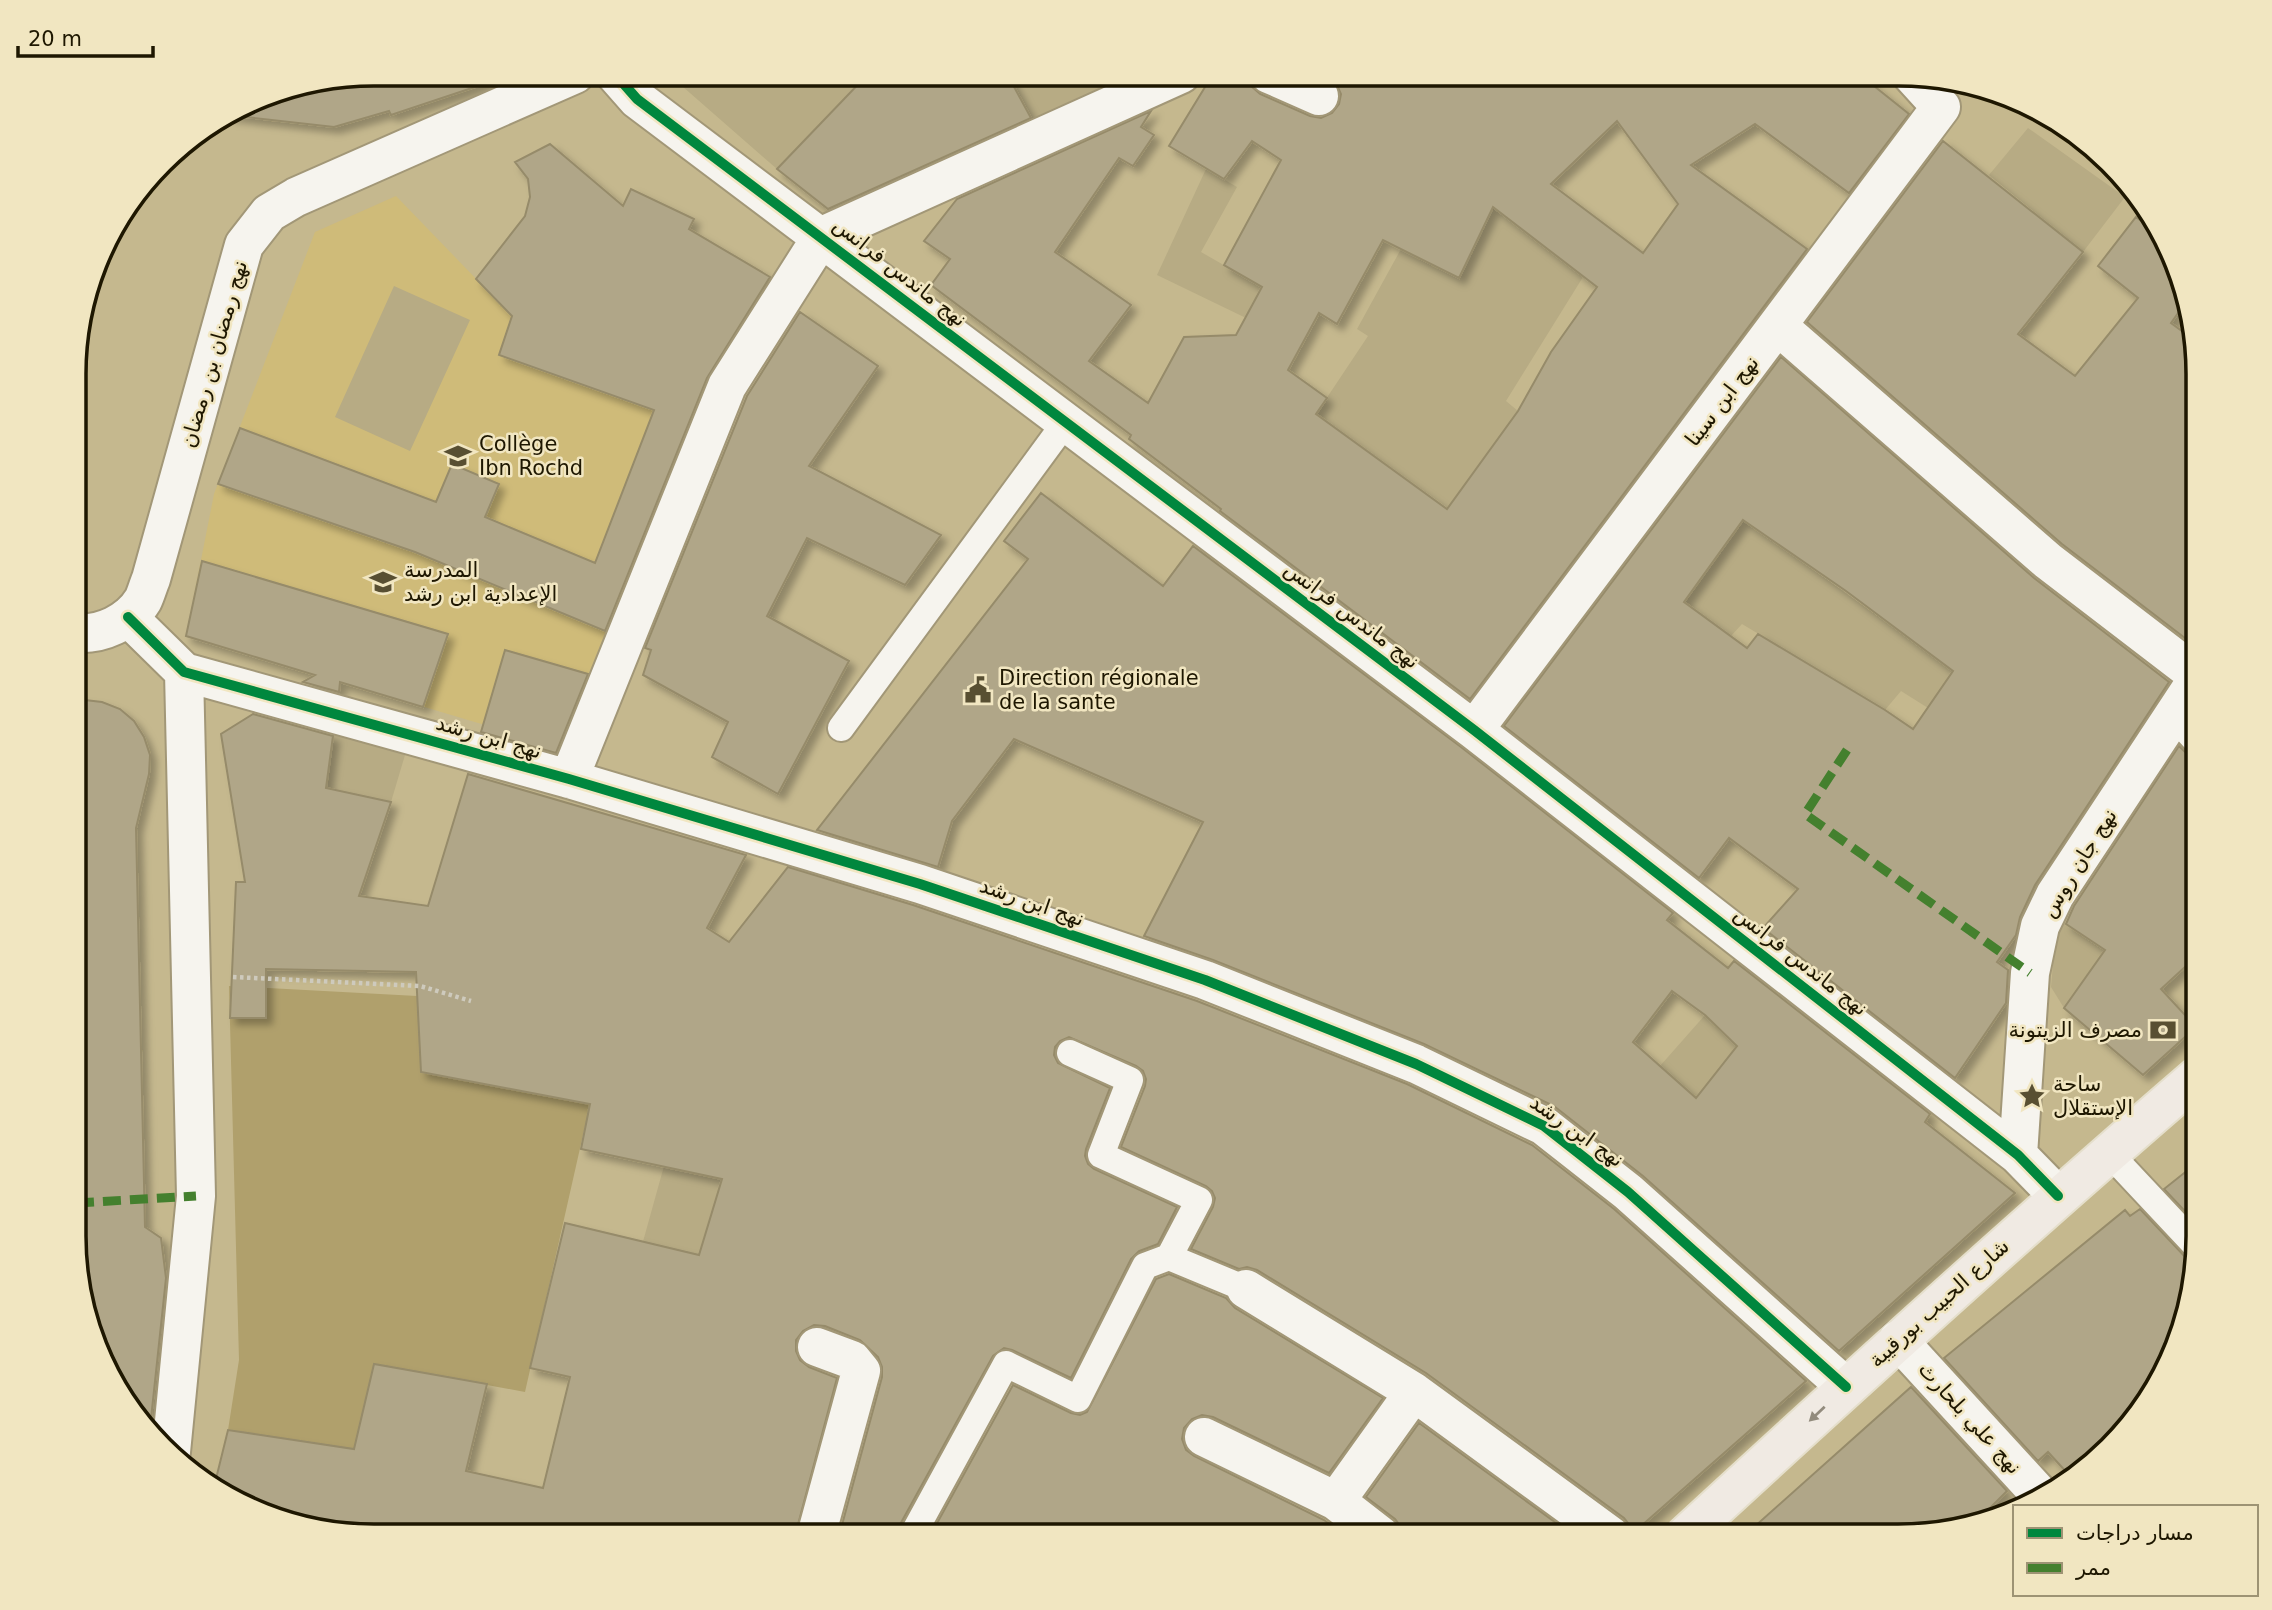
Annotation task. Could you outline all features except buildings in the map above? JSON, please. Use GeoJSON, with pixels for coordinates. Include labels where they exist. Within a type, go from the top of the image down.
{"type":"FeatureCollection","features":[{"type":"Feature","properties":{"kind":"main road","name":"شارع الحبيب بورقيبة"},"geometry":{"type":"LineString","coordinates":[[1698,1524],[2058,1196],[2186,1086]]}},
{"type":"Feature","properties":{"kind":"street","name":"نهج رمضان بن رمضان"},"geometry":{"type":"LineString","coordinates":[[128,617],[143,600],[151,579],[244,245],[269,213],[296,197],[548,86]]}},
{"type":"Feature","properties":{"kind":"street","name":"نهج ماندس فرانس"},"geometry":{"type":"LineString","coordinates":[[626,86],[637,99],[1474,730],[2018,1154],[2058,1196]]}},
{"type":"Feature","properties":{"kind":"street"},"geometry":{"type":"LineString","coordinates":[[569,779],[727,386],[822,236],[1154,86]]}},
{"type":"Feature","properties":{"kind":"street"},"geometry":{"type":"LineString","coordinates":[[1296,86],[1319,96]]}},
{"type":"Feature","properties":{"kind":"street","name":"نهج ابن سينا"},"geometry":{"type":"LineString","coordinates":[[1474,730],[1941,107],[1922,87]]}},
{"type":"Feature","properties":{"kind":"street"},"geometry":{"type":"LineString","coordinates":[[1778,326],[2048,561],[2186,668]]}},
{"type":"Feature","properties":{"kind":"street"},"geometry":{"type":"LineString","coordinates":[[86,634],[109,629],[128,617]]}},
{"type":"Feature","properties":{"kind":"street","name":"نهج ابن رشد"},"geometry":{"type":"LineString","coordinates":[[128,617],[184,672],[569,779],[920,884],[1205,980],[1416,1064],[1544,1126],[1628,1192],[1846,1387]]}},
{"type":"Feature","properties":{"kind":"street"},"geometry":{"type":"LineString","coordinates":[[172,1442],[196,1196],[184,672]]}},
{"type":"Feature","properties":{"kind":"street","name":"نهج جان روس"},"geometry":{"type":"LineString","coordinates":[[2018,1154],[2030,974],[2040,926],[2055,895],[2185,729]]}},
{"type":"Feature","properties":{"kind":"street"},"geometry":{"type":"LineString","coordinates":[[1245,1289],[1414,1392],[1595,1524]]}},
{"type":"Feature","properties":{"kind":"street","name":"نهج علي بلحارث"},"geometry":{"type":"LineString","coordinates":[[1898,1340],[2035,1490]]}},
{"type":"Feature","properties":{"kind":"street"},"geometry":{"type":"LineString","coordinates":[[817,1348],[852,1360],[861,1371],[819,1524]]}},
{"type":"Feature","properties":{"kind":"street"},"geometry":{"type":"LineString","coordinates":[[1336,1502],[1414,1392]]}},
{"type":"Feature","properties":{"kind":"street"},"geometry":{"type":"LineString","coordinates":[[1204,1437],[1336,1502],[1365,1524]]}},
{"type":"Feature","properties":{"kind":"lane"},"geometry":{"type":"LineString","coordinates":[[841,728],[1065,423]]}},
{"type":"Feature","properties":{"kind":"lane"},"geometry":{"type":"LineString","coordinates":[[919,1524],[1006,1364],[1078,1399],[1145,1266],[1169,1257],[1199,1200],[1101,1155],[1130,1080],[1070,1052]]}},
{"type":"Feature","properties":{"kind":"lane"},"geometry":{"type":"LineString","coordinates":[[2109,1153],[2186,1235]]}},
{"type":"Feature","properties":{"kind":"lane"},"geometry":{"type":"LineString","coordinates":[[1169,1257],[1245,1289]]}},
{"type":"Feature","properties":{"kind":"path"},"geometry":{"type":"LineString","coordinates":[[191,975],[420,986],[471,1001]]}},
{"type":"Feature","properties":{"kind":"shaded area"},"geometry":{"type":"Polygon","coordinates":[[[682,86],[857,86],[777,169],[682,86]]]}},
{"type":"Feature","properties":{"kind":"shaded area"},"geometry":{"type":"Polygon","coordinates":[[[1013,86],[1123,86],[1036,128],[1013,86]]]}},
{"type":"Feature","properties":{"kind":"shaded area"},"geometry":{"type":"Polygon","coordinates":[[[2028,128],[2125,197],[2083,252],[1989,175],[2028,128]]]}},
{"type":"Feature","properties":{"kind":"shaded area"},"geometry":{"type":"Polygon","coordinates":[[[1206,169],[1237,187],[1201,252],[1262,287],[1246,318],[1157,275],[1206,169]]]}},
{"type":"Feature","properties":{"kind":"shaded area","name":"Collège Ibn Rochd"},"geometry":{"type":"Polygon","coordinates":[[[396,196],[512,316],[714,386],[569,750],[186,636],[214,494],[315,232],[396,196]]]}},
{"type":"Feature","properties":{"kind":"shaded area"},"geometry":{"type":"Polygon","coordinates":[[[1494,205],[1583,277],[1506,401],[1518,411],[1452,511],[1316,414],[1368,336],[1357,329],[1401,249],[1459,277],[1494,205]]]}},
{"type":"Feature","properties":{"kind":"shaded area"},"geometry":{"type":"Polygon","coordinates":[[[394,286],[470,320],[410,451],[335,417],[394,286]]]}},
{"type":"Feature","properties":{"kind":"shaded area"},"geometry":{"type":"Polygon","coordinates":[[[1744,520],[1911,640],[1974,670],[1928,708],[1901,691],[1885,710],[1742,624],[1731,636],[1684,602],[1744,520]]]}},
{"type":"Feature","properties":{"kind":"shaded area"},"geometry":{"type":"Polygon","coordinates":[[[334,731],[405,755],[391,802],[326,788],[334,731]]]}},
{"type":"Feature","properties":{"kind":"shaded area"},"geometry":{"type":"Polygon","coordinates":[[[2057,918],[2105,951],[2064,1008],[2051,987],[2057,918]]]}},
{"type":"Feature","properties":{"kind":"shaded area"},"geometry":{"type":"Polygon","coordinates":[[[229,986],[417,996],[421,1072],[590,1104],[525,1392],[374,1364],[354,1449],[228,1430],[239,1360],[229,986]]]}},
{"type":"Feature","properties":{"kind":"shaded area"},"geometry":{"type":"Polygon","coordinates":[[[1705,1015],[1856,1160],[1706,1086],[1696,1098],[1660,1066],[1705,1015]]]}},
{"type":"Feature","properties":{"kind":"shaded area"},"geometry":{"type":"Polygon","coordinates":[[[735,1138],[703,1240],[778,1263],[639,1256],[664,1166],[735,1138]]]}},
{"type":"Feature","properties":{"kind":"marked path"},"geometry":{"type":"LineString","coordinates":[[1847,750],[1805,814],[2030,973]]}},
{"type":"Feature","properties":{"kind":"marked path"},"geometry":{"type":"LineString","coordinates":[[86,1202],[196,1196]]}},
{"type":"Feature","properties":{"kind":"cycle path"},"geometry":{"type":"LineString","coordinates":[[626,86],[637,99],[1474,730],[2018,1155],[2058,1196]]}},
{"type":"Feature","properties":{"kind":"cycle path"},"geometry":{"type":"LineString","coordinates":[[128,617],[184,672],[569,779],[920,884],[1205,980],[1416,1064],[1544,1126],[1628,1192],[1846,1387]]}},
{"type":"Feature","properties":{"kind":"place","name":"Collège Ibn Rochd"},"geometry":{"type":"Point","coordinates":[458,456]}},
{"type":"Feature","properties":{"kind":"place","name":"المدرسة الإعدادية ابن رشد"},"geometry":{"type":"Point","coordinates":[383,582]}},
{"type":"Feature","properties":{"kind":"place","name":"Direction régionale de la sante"},"geometry":{"type":"Point","coordinates":[978,690]}},
{"type":"Feature","properties":{"kind":"place","name":"مصرف الزيتونة"},"geometry":{"type":"Point","coordinates":[2163,1030]}},
{"type":"Feature","properties":{"kind":"place","name":"ساحة الإستقلال"},"geometry":{"type":"Point","coordinates":[2032,1096]}}]}
